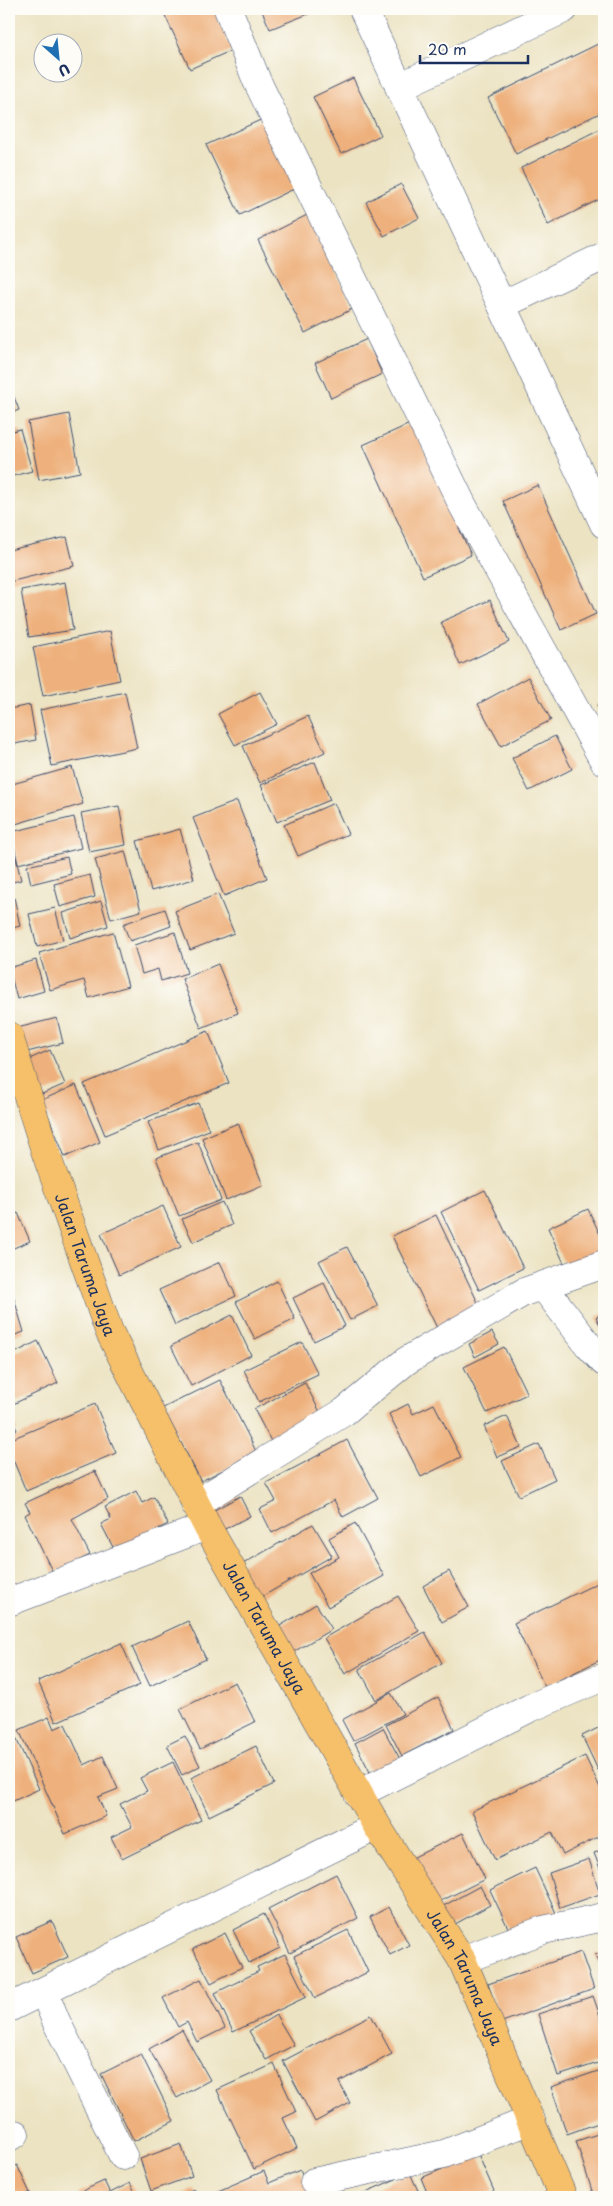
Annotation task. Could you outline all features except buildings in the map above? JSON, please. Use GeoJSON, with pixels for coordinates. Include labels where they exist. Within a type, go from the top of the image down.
{"type":"FeatureCollection","features":[{"type":"Feature","properties":{"kind":"main road","name":"Jalan Taruma Jaya"},"geometry":{"type":"LineString","coordinates":[[9,1036],[46,1154],[109,1331],[201,1515],[358,1794],[462,1960],[563,2197]]}},
{"type":"Feature","properties":{"kind":"street"},"geometry":{"type":"LineString","coordinates":[[228,9],[262,90],[462,504],[604,761]]}},
{"type":"Feature","properties":{"kind":"street"},"geometry":{"type":"LineString","coordinates":[[363,9],[604,524]]}},
{"type":"Feature","properties":{"kind":"street"},"geometry":{"type":"LineString","coordinates":[[399,87],[564,9]]}},
{"type":"Feature","properties":{"kind":"street"},"geometry":{"type":"LineString","coordinates":[[502,305],[604,256]]}},
{"type":"Feature","properties":{"kind":"street"},"geometry":{"type":"LineString","coordinates":[[9,1602],[201,1515],[344,1412],[406,1361],[524,1292],[604,1264]]}},
{"type":"Feature","properties":{"kind":"street"},"geometry":{"type":"LineString","coordinates":[[543,1286],[589,1346],[604,1362]]}},
{"type":"Feature","properties":{"kind":"street"},"geometry":{"type":"LineString","coordinates":[[358,1794],[530,1708],[598,1679]]}},
{"type":"Feature","properties":{"kind":"street"},"geometry":{"type":"LineString","coordinates":[[11,2000],[44,1991],[377,1826]]}},
{"type":"Feature","properties":{"kind":"street"},"geometry":{"type":"LineString","coordinates":[[462,1960],[543,1930],[604,1916]]}},
{"type":"Feature","properties":{"kind":"street"},"geometry":{"type":"LineString","coordinates":[[44,1991],[56,2021],[124,2156]]}},
{"type":"Feature","properties":{"kind":"street"},"geometry":{"type":"LineString","coordinates":[[314,2182],[444,2154],[531,2120]]}}]}
